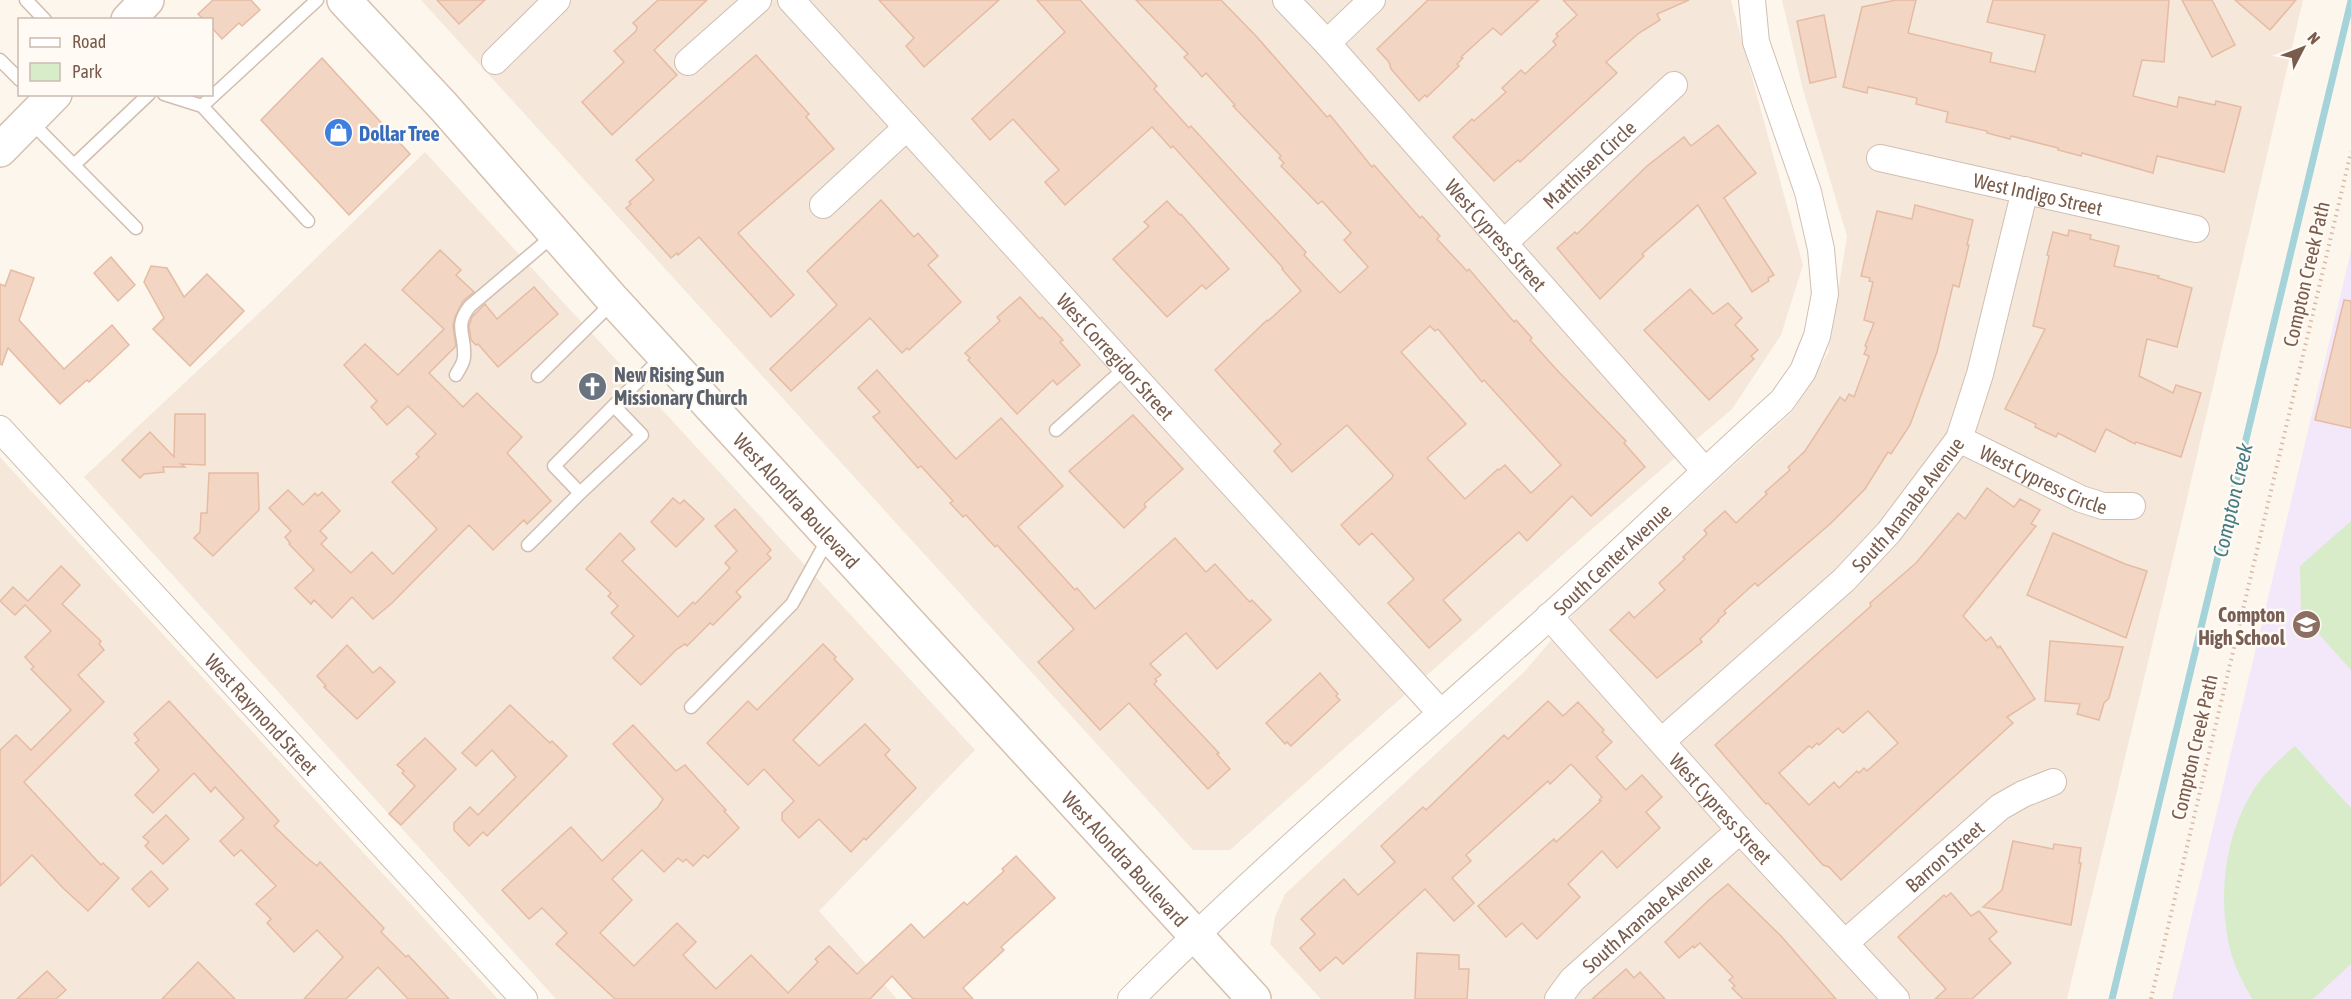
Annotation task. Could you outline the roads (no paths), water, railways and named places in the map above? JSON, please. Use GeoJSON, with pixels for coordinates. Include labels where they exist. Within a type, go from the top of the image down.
{"type":"FeatureCollection","features":[{"type":"Feature","properties":{"kind":"main road"},"geometry":{"type":"LineString","coordinates":[[130,18],[147,0]]}},
{"type":"Feature","properties":{"kind":"main road","name":"West Alondra Boulevard"},"geometry":{"type":"LineString","coordinates":[[344,0],[444,107],[614,301],[1254,999]]}},
{"type":"Feature","properties":{"kind":"main road"},"geometry":{"type":"LineString","coordinates":[[0,150],[41,103]]}},
{"type":"Feature","properties":{"kind":"street"},"geometry":{"type":"LineString","coordinates":[[495,62],[557,0]]}},
{"type":"Feature","properties":{"kind":"street"},"geometry":{"type":"LineString","coordinates":[[688,62],[758,0]]}},
{"type":"Feature","properties":{"kind":"street","name":"West Corregidor Street"},"geometry":{"type":"LineString","coordinates":[[790,0],[1440,712]]}},
{"type":"Feature","properties":{"kind":"street","name":"West Cypress Street"},"geometry":{"type":"LineString","coordinates":[[1286,0],[1327,42],[1705,471]]}},
{"type":"Feature","properties":{"kind":"street"},"geometry":{"type":"LineString","coordinates":[[1327,42],[1372,0]]}},
{"type":"Feature","properties":{"kind":"street","name":"South Center Avenue"},"geometry":{"type":"LineString","coordinates":[[1131,999],[1195,935],[1549,616],[1782,401],[1803,371],[1817,336],[1825,294],[1821,249],[1808,192],[1756,42],[1752,0]]}},
{"type":"Feature","properties":{"kind":"street","name":"Matthisen Circle"},"geometry":{"type":"LineString","coordinates":[[1504,243],[1674,85]]}},
{"type":"Feature","properties":{"kind":"street"},"geometry":{"type":"LineString","coordinates":[[823,205],[907,128]]}},
{"type":"Feature","properties":{"kind":"street","name":"West Indigo Street"},"geometry":{"type":"LineString","coordinates":[[1880,158],[2196,229]]}},
{"type":"Feature","properties":{"kind":"street","name":"South Aranabe Avenue"},"geometry":{"type":"LineString","coordinates":[[1662,741],[1845,580],[1889,532],[1959,439],[1980,374],[2025,190]]}},
{"type":"Feature","properties":{"kind":"street","name":"West Raymond Street"},"geometry":{"type":"LineString","coordinates":[[0,429],[524,999]]}},
{"type":"Feature","properties":{"kind":"street","name":"West Cypress Circle"},"geometry":{"type":"LineString","coordinates":[[1959,439],[2081,500],[2103,506],[2132,506]]}},
{"type":"Feature","properties":{"kind":"street","name":"West Cypress Street"},"geometry":{"type":"LineString","coordinates":[[1549,616],[1740,830],[1896,999]]}},
{"type":"Feature","properties":{"kind":"street","name":"Barron Street"},"geometry":{"type":"LineString","coordinates":[[1845,943],[2000,807],[2023,794],[2053,782]]}},
{"type":"Feature","properties":{"kind":"street","name":"South Aranabe Avenue"},"geometry":{"type":"LineString","coordinates":[[1558,999],[1572,980],[1740,830]]}},
{"type":"Feature","properties":{"kind":"lane"},"geometry":{"type":"LineString","coordinates":[[26,0],[43,18]]}},
{"type":"Feature","properties":{"kind":"lane"},"geometry":{"type":"LineString","coordinates":[[213,96],[317,0]]}},
{"type":"Feature","properties":{"kind":"lane"},"geometry":{"type":"LineString","coordinates":[[0,60],[18,78]]}},
{"type":"Feature","properties":{"kind":"lane"},"geometry":{"type":"LineString","coordinates":[[74,165],[147,96]]}},
{"type":"Feature","properties":{"kind":"lane"},"geometry":{"type":"LineString","coordinates":[[170,96],[202,106],[309,221]]}},
{"type":"Feature","properties":{"kind":"lane"},"geometry":{"type":"LineString","coordinates":[[202,106],[213,96]]}},
{"type":"Feature","properties":{"kind":"lane"},"geometry":{"type":"LineString","coordinates":[[41,103],[74,165],[136,228]]}},
{"type":"Feature","properties":{"kind":"lane"},"geometry":{"type":"LineString","coordinates":[[456,375],[464,359],[460,328],[462,316],[470,306],[555,234]]}},
{"type":"Feature","properties":{"kind":"lane"},"geometry":{"type":"LineString","coordinates":[[538,376],[614,301]]}},
{"type":"Feature","properties":{"kind":"lane"},"geometry":{"type":"LineString","coordinates":[[580,493],[554,466],[665,355]]}},
{"type":"Feature","properties":{"kind":"lane"},"geometry":{"type":"LineString","coordinates":[[1056,430],[1126,367]]}},
{"type":"Feature","properties":{"kind":"lane"},"geometry":{"type":"LineString","coordinates":[[528,545],[642,435],[614,406]]}},
{"type":"Feature","properties":{"kind":"lane"},"geometry":{"type":"LineString","coordinates":[[691,707],[792,604],[830,535]]}},
{"type":"Feature","properties":{"kind":"waterway","name":"Compton Creek"},"geometry":{"type":"LineString","coordinates":[[2112,999],[2351,1]]}},
{"type":"Feature","properties":{"kind":"place","name":"Dollar Tree"},"geometry":{"type":"Point","coordinates":[338,133]}},
{"type":"Feature","properties":{"kind":"place","name":"New Rising Sun Missionary Church"},"geometry":{"type":"Point","coordinates":[593,386]}},
{"type":"Feature","properties":{"kind":"place","name":"Compton High School"},"geometry":{"type":"Point","coordinates":[2306,625]}}]}
